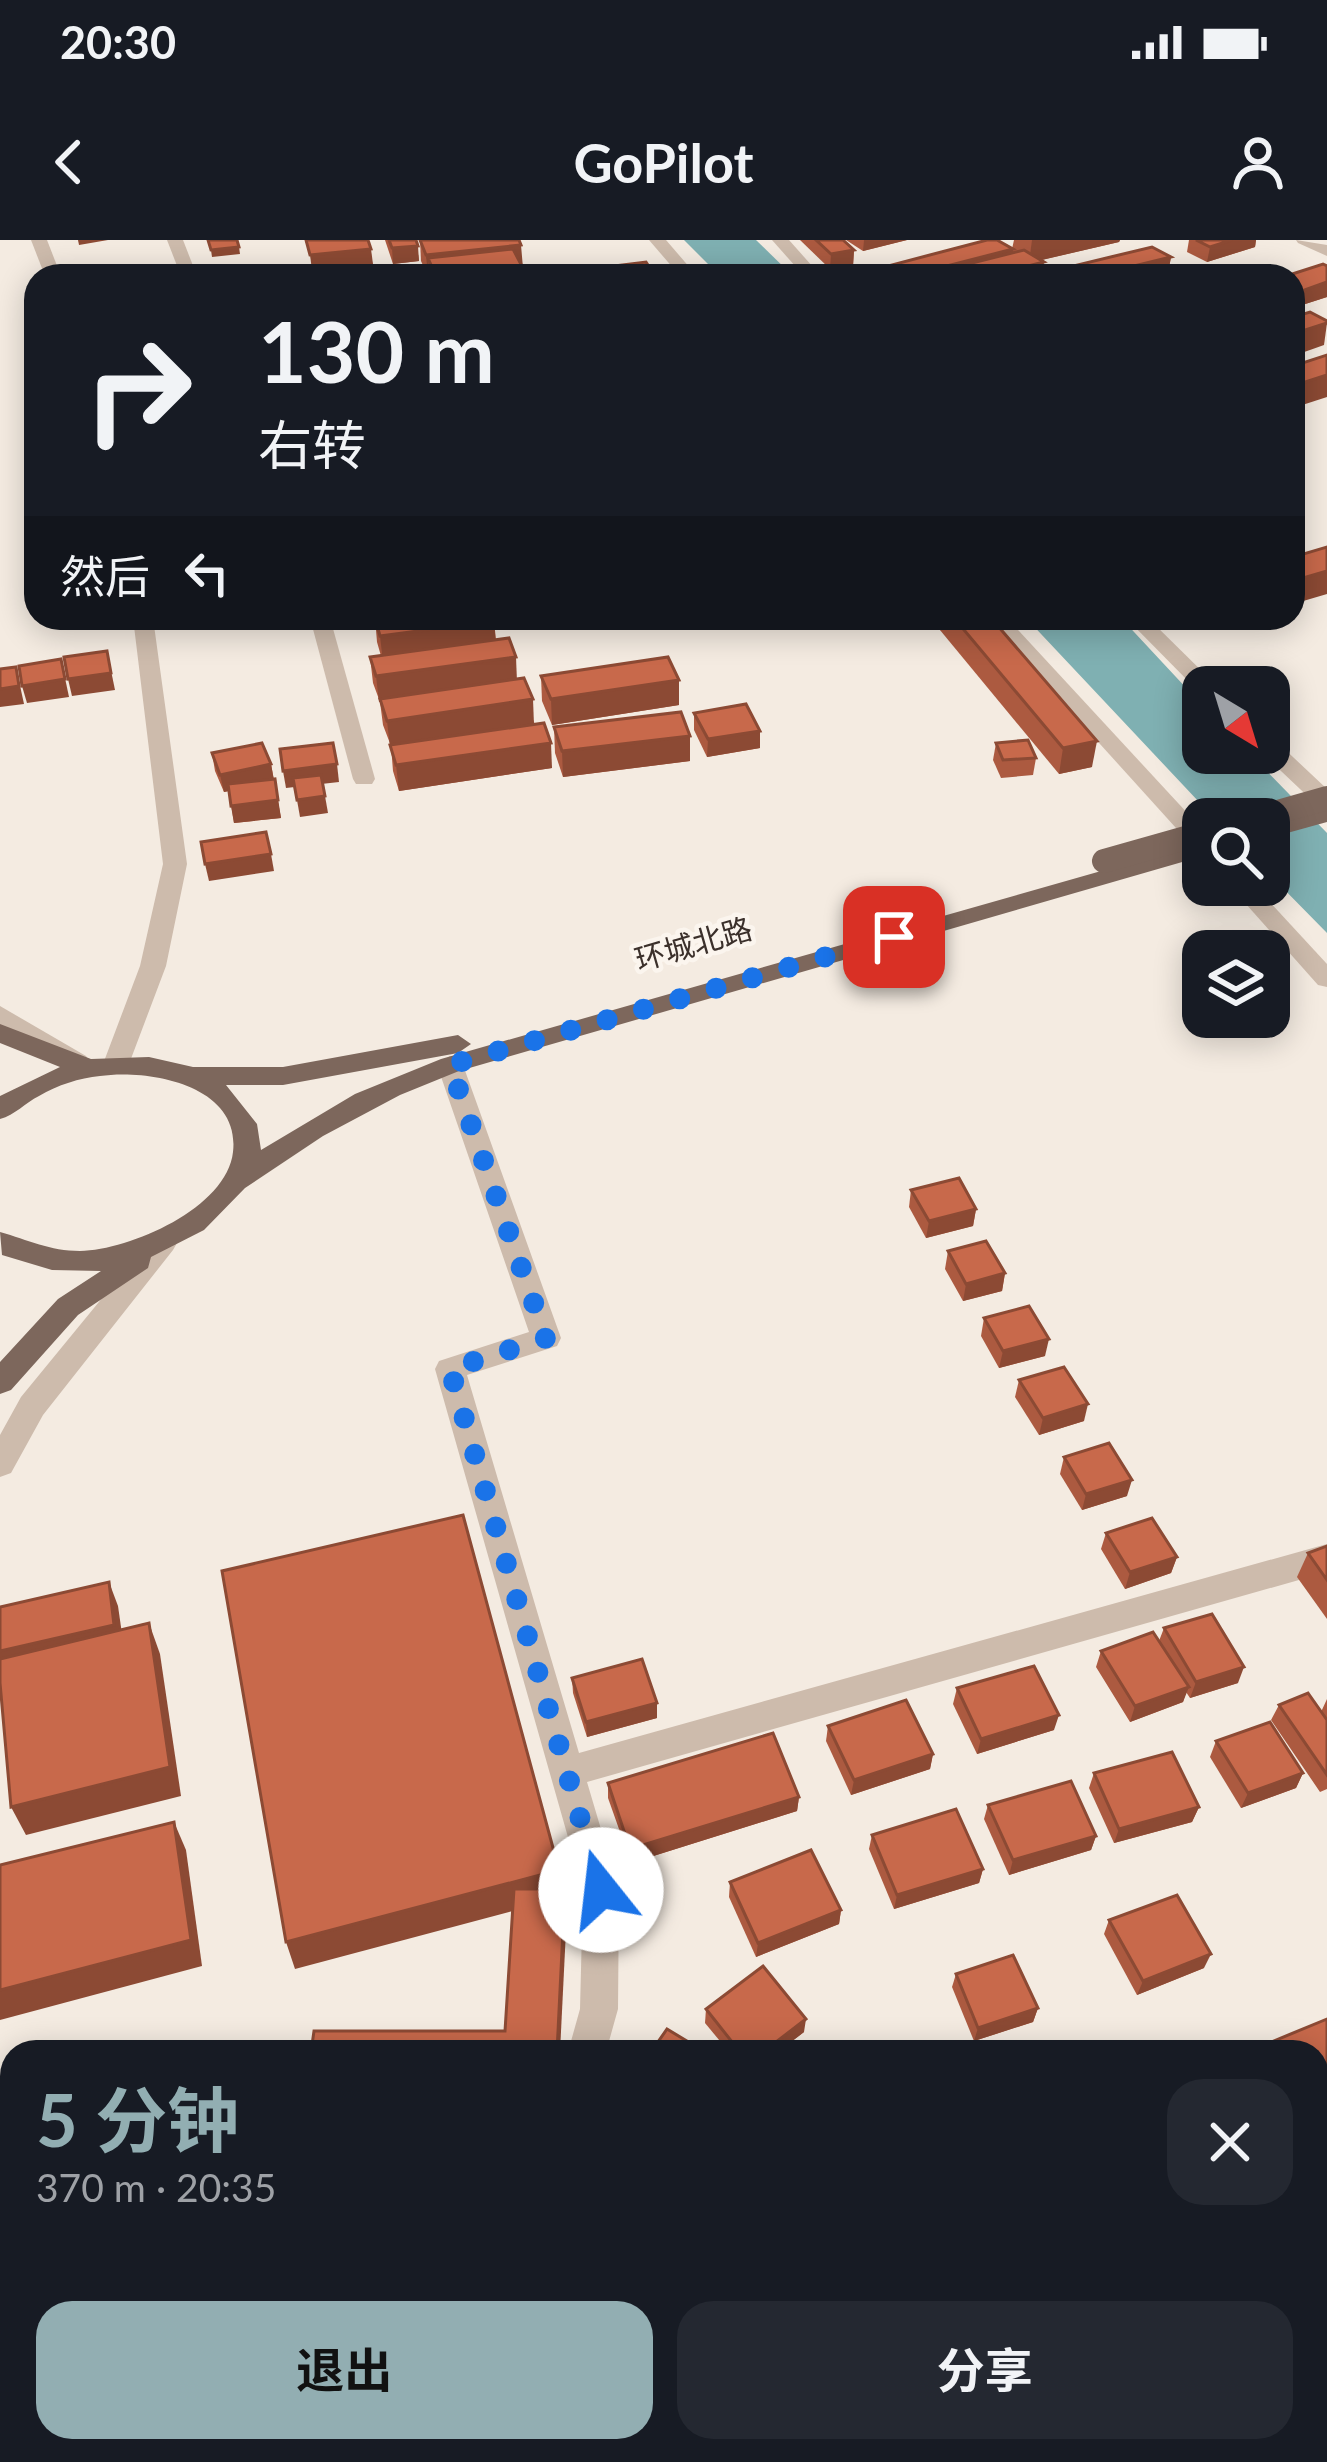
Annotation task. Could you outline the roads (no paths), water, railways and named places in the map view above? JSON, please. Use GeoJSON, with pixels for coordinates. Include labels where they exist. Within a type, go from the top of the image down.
{"type":"FeatureCollection","features":[{"type":"Feature","properties":{"kind":"main road"},"geometry":{"type":"LineString","coordinates":[[1290,810],[1327,800]]}},
{"type":"Feature","properties":{"kind":"main road"},"geometry":{"type":"LineString","coordinates":[[1290,825],[1327,814]]}},
{"type":"Feature","properties":{"kind":"main road","name":"环城北路"},"geometry":{"type":"LineString","coordinates":[[0,1382],[68,1306],[194,1226],[236,1181],[321,1120],[390,1086],[1110,867],[1182,841]]}},
{"type":"Feature","properties":{"kind":"main road","name":"环城北路"},"geometry":{"type":"LineString","coordinates":[[102,1066],[170,1069],[194,1076],[283,1076],[444,1048],[1182,851]]}},
{"type":"Feature","properties":{"kind":"main road"},"geometry":{"type":"LineString","coordinates":[[0,1034],[102,1066]]}},
{"type":"Feature","properties":{"kind":"main road"},"geometry":{"type":"LineString","coordinates":[[0,1110],[32,1088],[102,1066]]}},
{"type":"Feature","properties":{"kind":"main road"},"geometry":{"type":"LineString","coordinates":[[194,1076],[230,1102],[241,1120],[246,1139],[236,1181]]}},
{"type":"Feature","properties":{"kind":"main road"},"geometry":{"type":"LineString","coordinates":[[0,1242],[24,1253],[78,1262],[163,1244]]}},
{"type":"Feature","properties":{"kind":"street"},"geometry":{"type":"LineString","coordinates":[[657,240],[678,264]]}},
{"type":"Feature","properties":{"kind":"street"},"geometry":{"type":"LineString","coordinates":[[779,240],[802,264]]}},
{"type":"Feature","properties":{"kind":"street"},"geometry":{"type":"LineString","coordinates":[[1304,240],[1327,251]]}},
{"type":"Feature","properties":{"kind":"street"},"geometry":{"type":"LineString","coordinates":[[0,1014],[102,1066],[153,966],[175,864],[145,630]]}},
{"type":"Feature","properties":{"kind":"street"},"geometry":{"type":"LineString","coordinates":[[323,630],[364,779]]}},
{"type":"Feature","properties":{"kind":"street"},"geometry":{"type":"LineString","coordinates":[[1007,630],[1182,823]]}},
{"type":"Feature","properties":{"kind":"street"},"geometry":{"type":"LineString","coordinates":[[1148,630],[1185,666]]}},
{"type":"Feature","properties":{"kind":"street"},"geometry":{"type":"LineString","coordinates":[[1290,766],[1327,800]]}},
{"type":"Feature","properties":{"kind":"street"},"geometry":{"type":"LineString","coordinates":[[1260,906],[1327,979]]}},
{"type":"Feature","properties":{"kind":"street"},"geometry":{"type":"LineString","coordinates":[[450,1065],[546,1338],[450,1369],[601,1890],[599,2008],[590,2040]]}},
{"type":"Feature","properties":{"kind":"street"},"geometry":{"type":"LineString","coordinates":[[0,1464],[32,1406],[163,1244]]}},
{"type":"Feature","properties":{"kind":"street"},"geometry":{"type":"LineString","coordinates":[[567,1772],[1327,1558]]}},
{"type":"Feature","properties":{"kind":"water"},"geometry":{"type":"Polygon","coordinates":[[[684,240],[756,240],[781,264],[708,264],[684,240]]]}},
{"type":"Feature","properties":{"kind":"water"},"geometry":{"type":"Polygon","coordinates":[[[1037,630],[1132,630],[1182,683],[1182,774],[1269,774],[1327,833],[1327,933],[1290,895],[1290,798],[1195,798],[1037,630]]]}}]}
